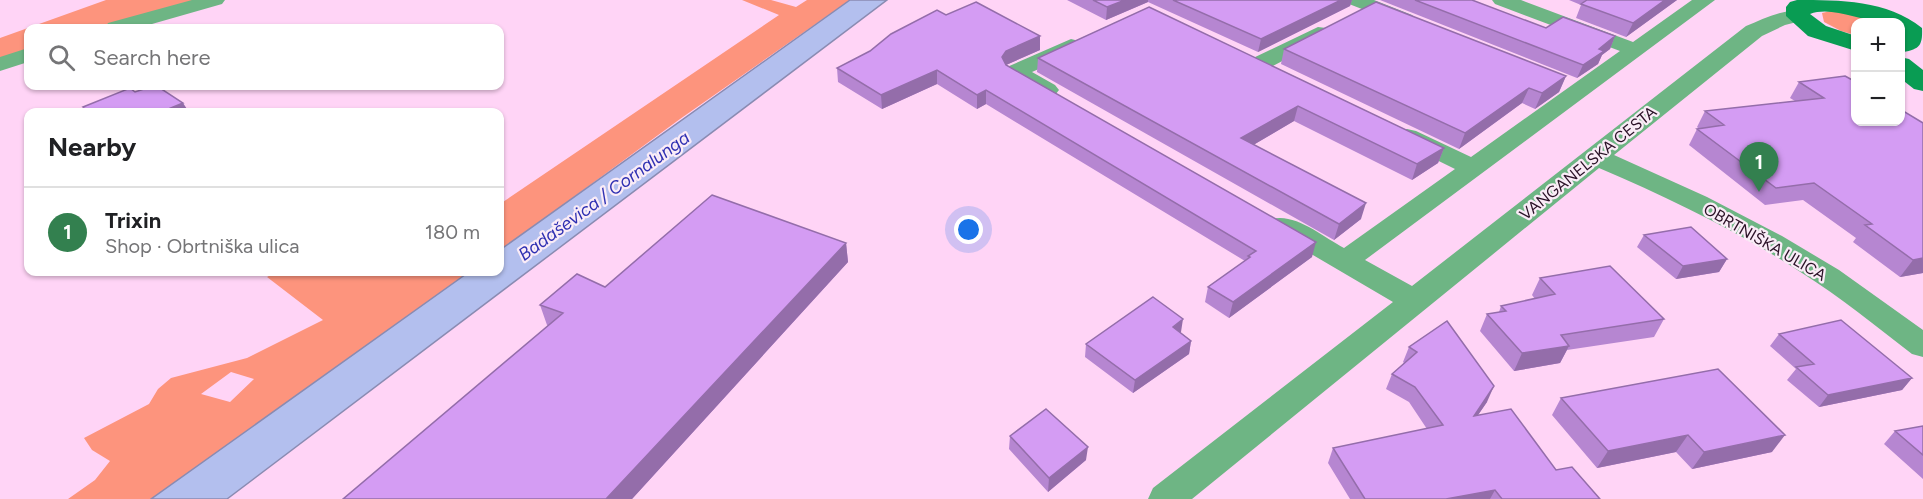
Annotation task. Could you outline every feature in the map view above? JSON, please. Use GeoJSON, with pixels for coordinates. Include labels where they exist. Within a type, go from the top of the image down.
{"type":"FeatureCollection","features":[{"type":"Feature","properties":{"kind":"street"},"geometry":{"type":"LineString","coordinates":[[130,24],[215,0]]}},
{"type":"Feature","properties":{"kind":"street"},"geometry":{"type":"LineString","coordinates":[[1502,0],[1553,10],[1636,50]]}},
{"type":"Feature","properties":{"kind":"street"},"geometry":{"type":"LineString","coordinates":[[1345,261],[1473,168],[1570,86],[1636,50],[1705,0]]}},
{"type":"Feature","properties":{"kind":"street"},"geometry":{"type":"LineString","coordinates":[[1817,31],[1814,4],[1875,6],[1894,18]]}},
{"type":"Feature","properties":{"kind":"street","name":"VANGANELSKA CESTA"},"geometry":{"type":"LineString","coordinates":[[1166,499],[1761,27],[1814,4]]}},
{"type":"Feature","properties":{"kind":"street"},"geometry":{"type":"LineString","coordinates":[[1259,64],[1354,11],[1426,28]]}},
{"type":"Feature","properties":{"kind":"street"},"geometry":{"type":"LineString","coordinates":[[1905,26],[1913,33],[1912,42],[1905,44]]}},
{"type":"Feature","properties":{"kind":"street"},"geometry":{"type":"LineString","coordinates":[[1761,27],[1817,31],[1851,42]]}},
{"type":"Feature","properties":{"kind":"street"},"geometry":{"type":"LineString","coordinates":[[1067,102],[1015,72],[1096,34]]}},
{"type":"Feature","properties":{"kind":"street"},"geometry":{"type":"LineString","coordinates":[[0,64],[24,56]]}},
{"type":"Feature","properties":{"kind":"street"},"geometry":{"type":"LineString","coordinates":[[1905,69],[1923,83]]}},
{"type":"Feature","properties":{"kind":"street"},"geometry":{"type":"LineString","coordinates":[[1388,127],[1473,168]]}},
{"type":"Feature","properties":{"kind":"street","name":"OBRTNIŠKA ULICA"},"geometry":{"type":"LineString","coordinates":[[1596,157],[1673,190],[1798,257],[1869,305],[1923,346]]}},
{"type":"Feature","properties":{"kind":"street"},"geometry":{"type":"LineString","coordinates":[[1263,214],[1414,301]]}},
{"type":"Feature","properties":{"kind":"shaded area"},"geometry":{"type":"Polygon","coordinates":[[[106,0],[201,0],[116,24],[39,24],[106,0]]]}},
{"type":"Feature","properties":{"kind":"shaded area"},"geometry":{"type":"Polygon","coordinates":[[[742,0],[771,0],[796,7],[807,0],[850,0],[680,119],[504,248],[504,201],[779,15],[742,0]]]}},
{"type":"Feature","properties":{"kind":"shaded area"},"geometry":{"type":"Polygon","coordinates":[[[1835,10],[1870,18],[1851,18],[1851,34],[1824,22],[1822,13],[1835,10]]]}},
{"type":"Feature","properties":{"kind":"shaded area"},"geometry":{"type":"Polygon","coordinates":[[[24,29],[24,51],[0,58],[0,38],[24,29]]]}},
{"type":"Feature","properties":{"kind":"shaded area"},"geometry":{"type":"Polygon","coordinates":[[[465,276],[158,499],[68,499],[95,480],[110,461],[92,450],[84,438],[149,404],[158,389],[171,378],[247,358],[323,320],[267,277],[465,276]],[[231,372],[201,394],[230,402],[254,379],[231,372]]]}},
{"type":"Feature","properties":{"kind":"water","name":"Badaševica / Cornalunga"},"geometry":{"type":"Polygon","coordinates":[[[850,0],[887,0],[227,499],[151,499],[463,276],[504,276],[504,247],[850,0]]]}},
{"type":"Feature","properties":{"kind":"building"},"geometry":{"type":"Polygon","coordinates":[[[1093,0],[1125,0],[1107,7],[1093,0]]]}},
{"type":"Feature","properties":{"kind":"building"},"geometry":{"type":"Polygon","coordinates":[[[1173,0],[1341,0],[1261,39],[1173,0]]]}},
{"type":"Feature","properties":{"kind":"building"},"geometry":{"type":"Polygon","coordinates":[[[1415,0],[1472,0],[1546,28],[1563,17],[1615,36],[1599,49],[1604,51],[1583,65],[1415,0]]]}},
{"type":"Feature","properties":{"kind":"building"},"geometry":{"type":"Polygon","coordinates":[[[1587,0],[1665,0],[1633,23],[1581,4],[1587,0]]]}},
{"type":"Feature","properties":{"kind":"building"},"geometry":{"type":"Polygon","coordinates":[[[976,2],[1040,36],[1006,51],[1002,57],[1006,65],[1316,242],[1233,302],[1208,287],[1256,251],[986,90],[977,95],[937,70],[881,95],[837,68],[870,51],[891,34],[937,10],[946,15],[976,2]]]}},
{"type":"Feature","properties":{"kind":"building"},"geometry":{"type":"Polygon","coordinates":[[[1376,2],[1566,76],[1542,93],[1529,88],[1465,133],[1284,49],[1376,2]]]}},
{"type":"Feature","properties":{"kind":"building"},"geometry":{"type":"Polygon","coordinates":[[[1149,7],[1444,148],[1417,164],[1298,106],[1241,138],[1366,203],[1339,224],[1038,58],[1149,7]]]}},
{"type":"Feature","properties":{"kind":"building"},"geometry":{"type":"Polygon","coordinates":[[[1845,76],[1851,79],[1851,126],[1905,126],[1905,112],[1923,123],[1923,258],[1913,260],[1865,225],[1872,224],[1814,183],[1776,188],[1697,129],[1724,125],[1705,111],[1824,98],[1799,82],[1845,76]]]}},
{"type":"Feature","properties":{"kind":"building"},"geometry":{"type":"Polygon","coordinates":[[[125,90],[135,92],[163,90],[183,103],[171,108],[83,107],[125,90]]]}},
{"type":"Feature","properties":{"kind":"building"},"geometry":{"type":"Polygon","coordinates":[[[712,195],[846,243],[606,499],[343,499],[563,313],[540,305],[577,274],[605,287],[712,195]]]}},
{"type":"Feature","properties":{"kind":"building"},"geometry":{"type":"Polygon","coordinates":[[[1691,227],[1727,259],[1683,266],[1644,235],[1691,227]]]}},
{"type":"Feature","properties":{"kind":"building"},"geometry":{"type":"Polygon","coordinates":[[[1610,266],[1664,319],[1561,335],[1569,346],[1522,353],[1487,314],[1506,311],[1501,306],[1555,294],[1540,278],[1610,266]]]}},
{"type":"Feature","properties":{"kind":"building"},"geometry":{"type":"Polygon","coordinates":[[[1153,297],[1183,319],[1173,327],[1191,341],[1135,380],[1086,344],[1153,297]]]}},
{"type":"Feature","properties":{"kind":"building"},"geometry":{"type":"Polygon","coordinates":[[[1841,320],[1912,378],[1828,395],[1796,367],[1814,364],[1779,334],[1841,320]]]}},
{"type":"Feature","properties":{"kind":"building"},"geometry":{"type":"Polygon","coordinates":[[[1447,321],[1494,386],[1474,416],[1511,409],[1556,470],[1572,467],[1600,499],[1502,499],[1495,490],[1446,499],[1365,499],[1333,448],[1443,425],[1415,387],[1392,374],[1417,352],[1409,347],[1447,321]]]}},
{"type":"Feature","properties":{"kind":"building"},"geometry":{"type":"Polygon","coordinates":[[[1718,369],[1785,435],[1704,452],[1688,435],[1608,451],[1561,398],[1718,369]]]}},
{"type":"Feature","properties":{"kind":"building"},"geometry":{"type":"Polygon","coordinates":[[[1046,409],[1088,447],[1049,478],[1010,436],[1046,409]]]}},
{"type":"Feature","properties":{"kind":"building"},"geometry":{"type":"Polygon","coordinates":[[[1923,426],[1923,455],[1895,431],[1923,426]]]}},
{"type":"Feature","properties":{"kind":"place","name":"Trixin"},"geometry":{"type":"Point","coordinates":[1759,192]}}]}
